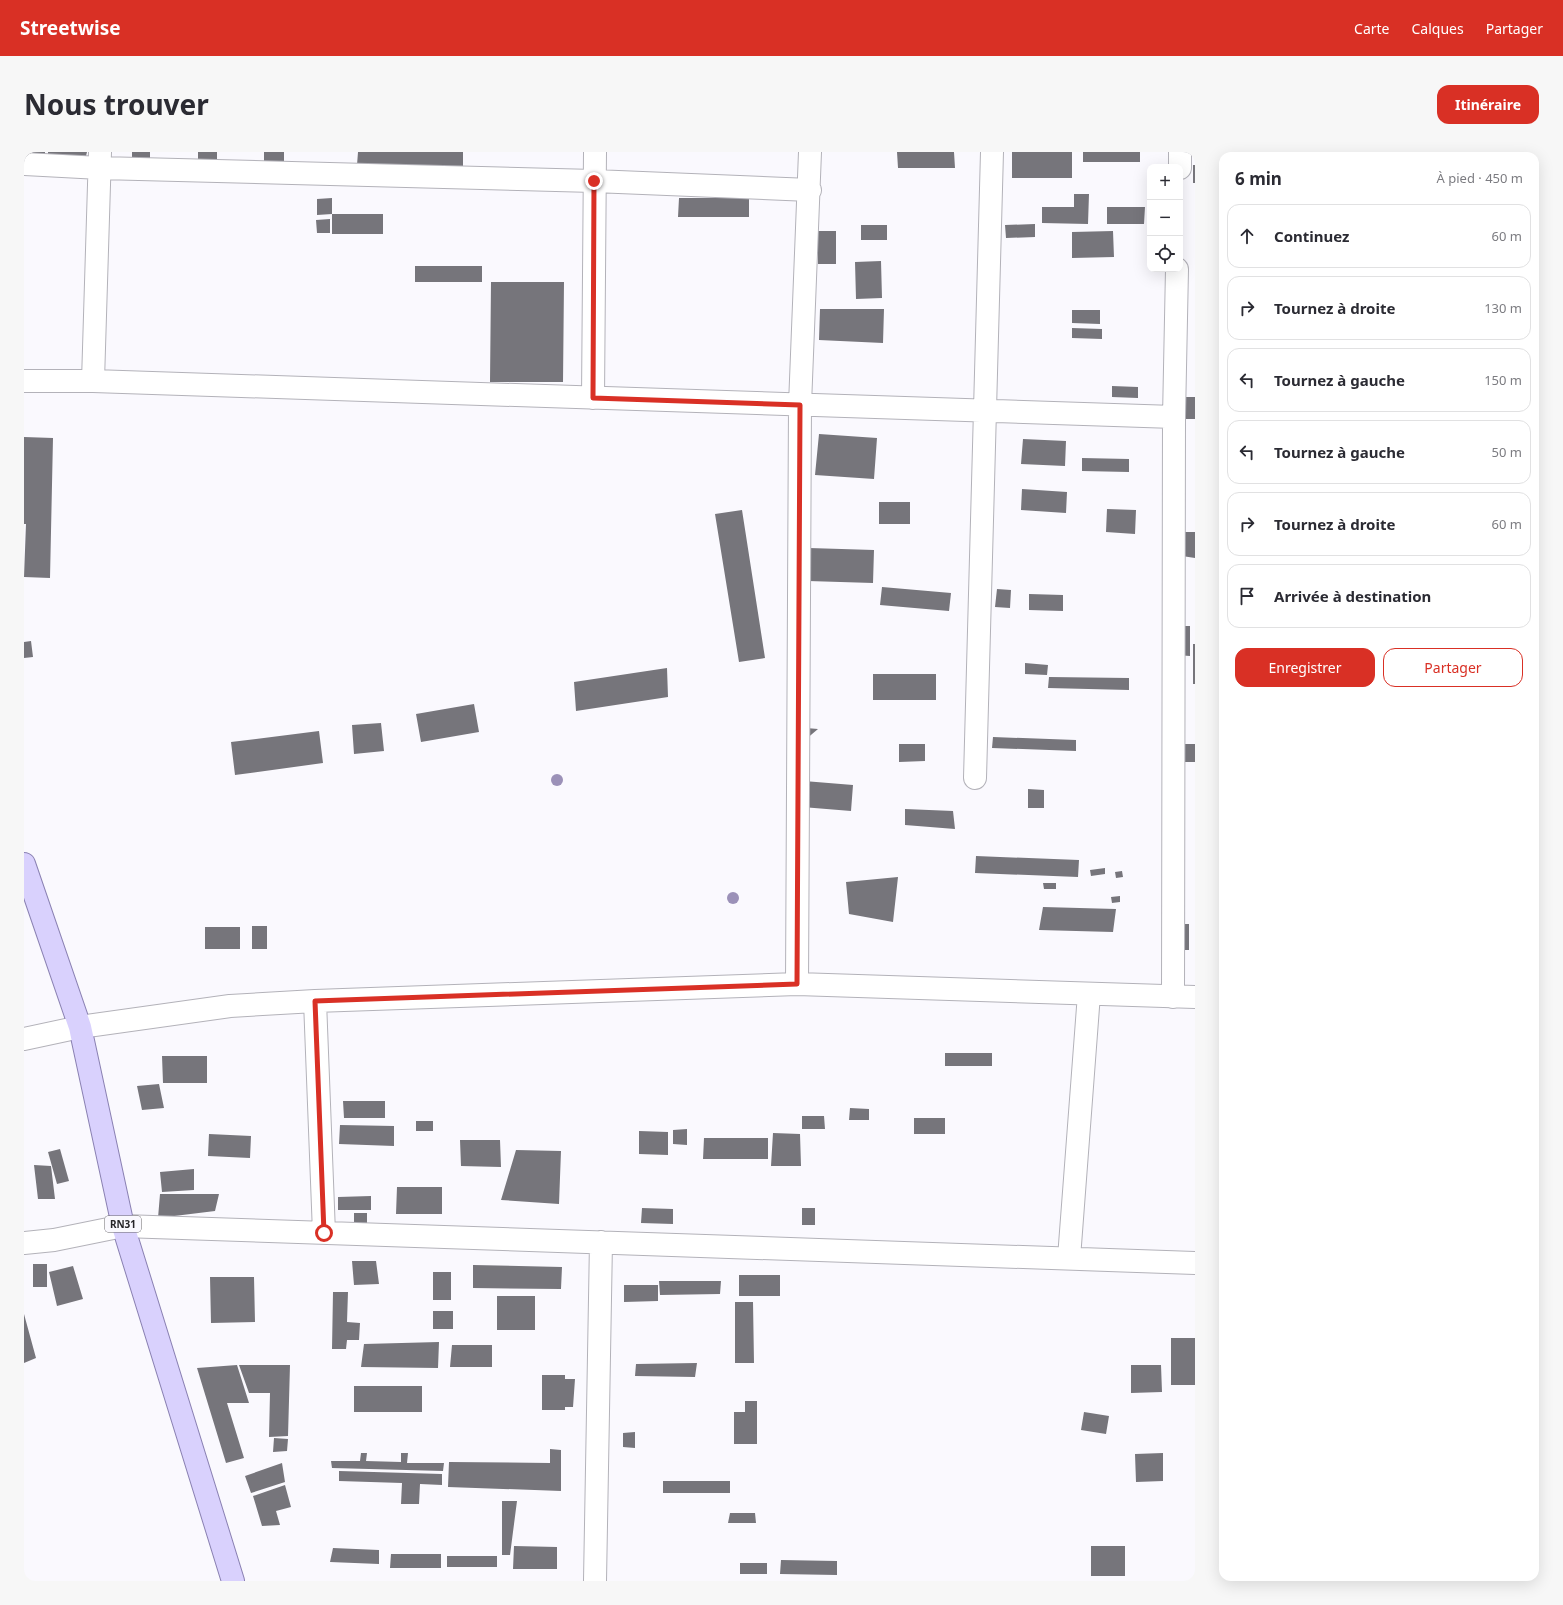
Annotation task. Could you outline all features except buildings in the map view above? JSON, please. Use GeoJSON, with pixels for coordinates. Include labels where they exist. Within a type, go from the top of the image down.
{"type":"FeatureCollection","features":[{"type":"Feature","properties":{"kind":"main road","name":"RN31"},"geometry":{"type":"LineString","coordinates":[[24,864],[80,1027],[123,1226],[233,1581]]}},
{"type":"Feature","properties":{"kind":"street"},"geometry":{"type":"LineString","coordinates":[[593,398],[595,152]]}},
{"type":"Feature","properties":{"kind":"street"},"geometry":{"type":"LineString","coordinates":[[797,984],[800,405],[810,190],[810,152]]}},
{"type":"Feature","properties":{"kind":"street"},"geometry":{"type":"LineString","coordinates":[[975,778],[992,152]]}},
{"type":"Feature","properties":{"kind":"street"},"geometry":{"type":"LineString","coordinates":[[1180,152],[1180,164]]}},
{"type":"Feature","properties":{"kind":"street"},"geometry":{"type":"LineString","coordinates":[[93,381],[100,160]]}},
{"type":"Feature","properties":{"kind":"street"},"geometry":{"type":"LineString","coordinates":[[24,164],[100,160],[810,190]]}},
{"type":"Feature","properties":{"kind":"street"},"geometry":{"type":"LineString","coordinates":[[1172,997],[1174,417],[1178,272]]}},
{"type":"Feature","properties":{"kind":"street"},"geometry":{"type":"LineString","coordinates":[[24,381],[93,381],[1174,417]]}},
{"type":"Feature","properties":{"kind":"street"},"geometry":{"type":"LineString","coordinates":[[24,1039],[80,1027],[230,1006],[315,1001],[797,984],[1195,997]]}},
{"type":"Feature","properties":{"kind":"street"},"geometry":{"type":"LineString","coordinates":[[1069,1258],[1089,994]]}},
{"type":"Feature","properties":{"kind":"street"},"geometry":{"type":"LineString","coordinates":[[315,1001],[324,1233]]}},
{"type":"Feature","properties":{"kind":"street"},"geometry":{"type":"LineString","coordinates":[[24,1243],[54,1240],[123,1226],[1195,1262]]}},
{"type":"Feature","properties":{"kind":"street"},"geometry":{"type":"LineString","coordinates":[[595,1581],[601,1242]]}},
{"type":"Feature","properties":{"kind":"route"},"geometry":{"type":"LineString","coordinates":[[324,1233],[315,1001],[797,984],[800,405],[593,398],[594,181]]}}]}
